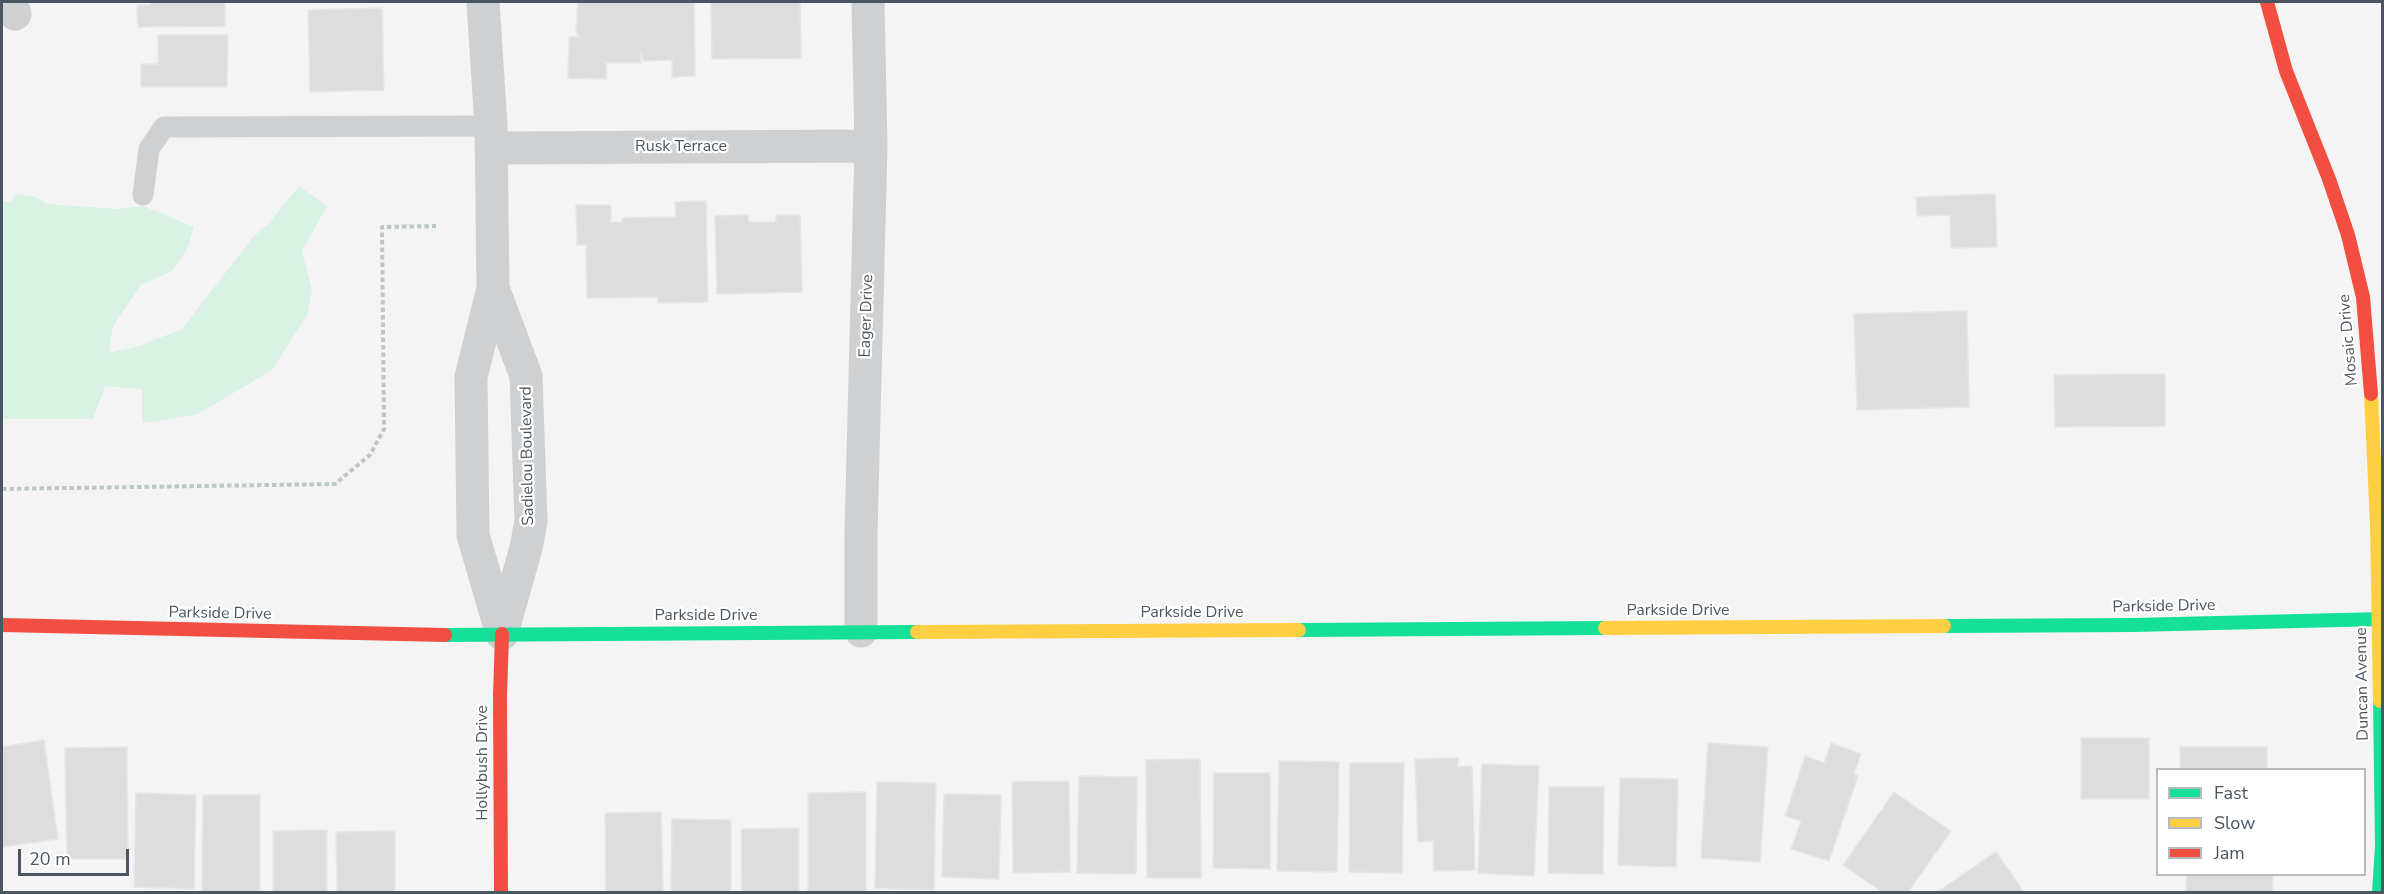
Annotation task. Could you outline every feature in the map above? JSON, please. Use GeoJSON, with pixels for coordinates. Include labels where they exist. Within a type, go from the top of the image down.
{"type":"FeatureCollection","features":[{"type":"Feature","properties":{"kind":"main road","name":"Mosaic Drive"},"geometry":{"type":"LineString","coordinates":[[2267,2],[2286,71],[2329,179],[2348,235],[2363,297],[2369,354],[2380,619]]}},
{"type":"Feature","properties":{"kind":"main road","name":"Parkside Drive"},"geometry":{"type":"LineString","coordinates":[[2,625],[405,635],[2134,625],[2380,619]]}},
{"type":"Feature","properties":{"kind":"main road","name":"Duncan Avenue"},"geometry":{"type":"LineString","coordinates":[[2379,892],[2382,846],[2380,619]]}},
{"type":"Feature","properties":{"kind":"main road","name":"Hollybush Drive"},"geometry":{"type":"LineString","coordinates":[[501,892],[502,634]]}},
{"type":"Feature","properties":{"kind":"street","name":"Sadielou Boulevard"},"geometry":{"type":"LineString","coordinates":[[483,2],[491,137],[493,288],[471,377],[473,535],[502,634]]}},
{"type":"Feature","properties":{"kind":"street","name":"Eager Drive"},"geometry":{"type":"LineString","coordinates":[[861,631],[861,532],[871,146],[868,2]]}},
{"type":"Feature","properties":{"kind":"street","name":"Rusk Terrace"},"geometry":{"type":"LineString","coordinates":[[491,137],[871,146]]}},
{"type":"Feature","properties":{"kind":"street","name":"Sadielou Boulevard"},"geometry":{"type":"LineString","coordinates":[[493,288],[526,376],[531,521],[526,548],[502,634]]}},
{"type":"Feature","properties":{"kind":"lane"},"geometry":{"type":"LineString","coordinates":[[143,195],[149,149],[164,127],[491,137]]}},
{"type":"Feature","properties":{"kind":"path"},"geometry":{"type":"LineString","coordinates":[[2,489],[335,484],[370,455],[384,429],[382,227],[436,226]]}},
{"type":"Feature","properties":{"kind":"green space"},"geometry":{"type":"Polygon","coordinates":[[[299,186],[327,206],[302,251],[312,290],[307,315],[272,370],[196,415],[142,423],[142,389],[105,386],[93,419],[2,419],[2,201],[10,202],[17,194],[36,197],[47,204],[117,209],[143,206],[194,227],[187,249],[172,271],[141,285],[113,326],[109,353],[139,346],[182,329],[253,237],[269,223],[299,186]]]}},
{"type":"Feature","properties":{"kind":"building"},"geometry":{"type":"Polygon","coordinates":[[[150,2],[225,2],[225,26],[138,27],[137,5],[150,5],[150,2]]]}},
{"type":"Feature","properties":{"kind":"building"},"geometry":{"type":"Polygon","coordinates":[[[578,2],[694,2],[695,76],[672,77],[672,60],[643,61],[641,52],[641,63],[606,63],[606,79],[568,78],[569,37],[579,37],[576,32],[578,2]]]}},
{"type":"Feature","properties":{"kind":"building"},"geometry":{"type":"Polygon","coordinates":[[[711,2],[800,2],[801,58],[712,59],[711,2]]]}},
{"type":"Feature","properties":{"kind":"building"},"geometry":{"type":"Polygon","coordinates":[[[382,8],[384,90],[310,92],[308,10],[382,8]]]}},
{"type":"Feature","properties":{"kind":"building"},"geometry":{"type":"Polygon","coordinates":[[[158,35],[228,35],[227,87],[141,87],[141,64],[158,64],[158,35]]]}},
{"type":"Feature","properties":{"kind":"building"},"geometry":{"type":"Polygon","coordinates":[[[1995,194],[1997,247],[1951,248],[1950,215],[1917,216],[1916,197],[1995,194]]]}},
{"type":"Feature","properties":{"kind":"building"},"geometry":{"type":"Polygon","coordinates":[[[706,201],[708,302],[658,303],[658,297],[587,298],[586,245],[577,245],[576,205],[611,205],[611,222],[622,222],[622,218],[676,217],[675,202],[706,201]]]}},
{"type":"Feature","properties":{"kind":"building"},"geometry":{"type":"Polygon","coordinates":[[[748,215],[749,222],[776,222],[776,215],[800,215],[802,292],[717,294],[715,216],[748,215]]]}},
{"type":"Feature","properties":{"kind":"building"},"geometry":{"type":"Polygon","coordinates":[[[1967,311],[1969,407],[1857,410],[1854,314],[1967,311]]]}},
{"type":"Feature","properties":{"kind":"building"},"geometry":{"type":"Polygon","coordinates":[[[2165,374],[2165,426],[2055,427],[2054,375],[2165,374]]]}},
{"type":"Feature","properties":{"kind":"building"},"geometry":{"type":"Polygon","coordinates":[[[2081,738],[2149,738],[2149,799],[2081,799],[2081,738]]]}},
{"type":"Feature","properties":{"kind":"building"},"geometry":{"type":"Polygon","coordinates":[[[44,740],[58,839],[2,847],[2,747],[44,740]]]}},
{"type":"Feature","properties":{"kind":"building"},"geometry":{"type":"Polygon","coordinates":[[[1708,743],[1768,747],[1760,862],[1701,858],[1708,743]]]}},
{"type":"Feature","properties":{"kind":"building"},"geometry":{"type":"Polygon","coordinates":[[[1831,743],[1861,754],[1854,774],[1858,776],[1829,861],[1791,849],[1801,821],[1785,816],[1805,756],[1824,763],[1831,743]]]}},
{"type":"Feature","properties":{"kind":"building"},"geometry":{"type":"Polygon","coordinates":[[[127,747],[128,859],[67,859],[65,748],[127,747]]]}},
{"type":"Feature","properties":{"kind":"building"},"geometry":{"type":"Polygon","coordinates":[[[2180,747],[2267,747],[2267,768],[2180,768],[2180,747]]]}},
{"type":"Feature","properties":{"kind":"building"},"geometry":{"type":"Polygon","coordinates":[[[1458,758],[1458,767],[1472,766],[1475,870],[1434,871],[1433,841],[1418,842],[1415,759],[1458,758]]]}},
{"type":"Feature","properties":{"kind":"building"},"geometry":{"type":"Polygon","coordinates":[[[1200,759],[1201,878],[1147,878],[1146,760],[1200,759]]]}},
{"type":"Feature","properties":{"kind":"building"},"geometry":{"type":"Polygon","coordinates":[[[1279,761],[1339,762],[1337,872],[1277,871],[1279,761]]]}},
{"type":"Feature","properties":{"kind":"building"},"geometry":{"type":"Polygon","coordinates":[[[1350,763],[1404,763],[1402,873],[1349,872],[1350,763]]]}},
{"type":"Feature","properties":{"kind":"building"},"geometry":{"type":"Polygon","coordinates":[[[1482,764],[1539,766],[1534,876],[1478,873],[1482,764]]]}},
{"type":"Feature","properties":{"kind":"building"},"geometry":{"type":"Polygon","coordinates":[[[1214,773],[1270,773],[1270,869],[1213,868],[1214,773]]]}},
{"type":"Feature","properties":{"kind":"building"},"geometry":{"type":"Polygon","coordinates":[[[1079,776],[1137,777],[1136,874],[1077,873],[1079,776]]]}},
{"type":"Feature","properties":{"kind":"building"},"geometry":{"type":"Polygon","coordinates":[[[1620,778],[1678,779],[1676,867],[1618,865],[1620,778]]]}},
{"type":"Feature","properties":{"kind":"building"},"geometry":{"type":"Polygon","coordinates":[[[1069,781],[1070,872],[1013,873],[1012,782],[1069,781]]]}},
{"type":"Feature","properties":{"kind":"building"},"geometry":{"type":"Polygon","coordinates":[[[877,782],[936,783],[934,890],[875,888],[877,782]]]}},
{"type":"Feature","properties":{"kind":"building"},"geometry":{"type":"Polygon","coordinates":[[[1549,787],[1604,787],[1603,874],[1548,873],[1549,787]]]}},
{"type":"Feature","properties":{"kind":"building"},"geometry":{"type":"Polygon","coordinates":[[[866,792],[866,892],[808,892],[808,793],[866,792]]]}},
{"type":"Feature","properties":{"kind":"building"},"geometry":{"type":"Polygon","coordinates":[[[1894,792],[1951,831],[1908,892],[1882,892],[1843,865],[1894,792]]]}},
{"type":"Feature","properties":{"kind":"building"},"geometry":{"type":"Polygon","coordinates":[[[136,793],[196,795],[194,889],[134,887],[136,793]]]}},
{"type":"Feature","properties":{"kind":"building"},"geometry":{"type":"Polygon","coordinates":[[[944,794],[1001,795],[999,879],[942,877],[944,794]]]}},
{"type":"Feature","properties":{"kind":"building"},"geometry":{"type":"Polygon","coordinates":[[[203,795],[260,795],[260,892],[202,892],[203,795]]]}},
{"type":"Feature","properties":{"kind":"building"},"geometry":{"type":"Polygon","coordinates":[[[661,812],[663,892],[606,892],[605,813],[661,812]]]}},
{"type":"Feature","properties":{"kind":"building"},"geometry":{"type":"Polygon","coordinates":[[[672,819],[731,820],[731,892],[671,892],[672,819]]]}},
{"type":"Feature","properties":{"kind":"building"},"geometry":{"type":"Polygon","coordinates":[[[799,828],[799,892],[742,892],[741,829],[799,828]]]}},
{"type":"Feature","properties":{"kind":"building"},"geometry":{"type":"Polygon","coordinates":[[[327,830],[327,892],[273,892],[273,831],[327,830]]]}},
{"type":"Feature","properties":{"kind":"building"},"geometry":{"type":"Polygon","coordinates":[[[395,831],[395,892],[337,892],[336,832],[395,831]]]}},
{"type":"Feature","properties":{"kind":"building"},"geometry":{"type":"Polygon","coordinates":[[[1996,852],[2024,892],[1937,892],[1996,852]]]}},
{"type":"Feature","properties":{"kind":"building"},"geometry":{"type":"Polygon","coordinates":[[[2187,876],[2273,876],[2272,892],[2186,892],[2187,876]]]}},
{"type":"Feature","properties":{"kind":"traffic: fast"},"geometry":{"type":"LineString","coordinates":[[1944,626],[2134,625],[2382,619]]}},
{"type":"Feature","properties":{"kind":"traffic: fast"},"geometry":{"type":"LineString","coordinates":[[1299,630],[1605,628]]}},
{"type":"Feature","properties":{"kind":"traffic: fast"},"geometry":{"type":"LineString","coordinates":[[445,635],[917,632]]}},
{"type":"Feature","properties":{"kind":"traffic: fast"},"geometry":{"type":"LineString","coordinates":[[2379,892],[2382,846],[2380,701]]}},
{"type":"Feature","properties":{"kind":"traffic: slow"},"geometry":{"type":"LineString","coordinates":[[2371,394],[2377,525],[2380,701]]}},
{"type":"Feature","properties":{"kind":"traffic: slow"},"geometry":{"type":"LineString","coordinates":[[1605,628],[1944,626]]}},
{"type":"Feature","properties":{"kind":"traffic: slow"},"geometry":{"type":"LineString","coordinates":[[917,632],[1299,630]]}},
{"type":"Feature","properties":{"kind":"traffic: jam"},"geometry":{"type":"LineString","coordinates":[[2267,2],[2286,71],[2329,179],[2348,235],[2363,297],[2371,394]]}},
{"type":"Feature","properties":{"kind":"traffic: jam"},"geometry":{"type":"LineString","coordinates":[[2,625],[445,635]]}},
{"type":"Feature","properties":{"kind":"traffic: jam"},"geometry":{"type":"LineString","coordinates":[[501,892],[502,634]]}}]}
